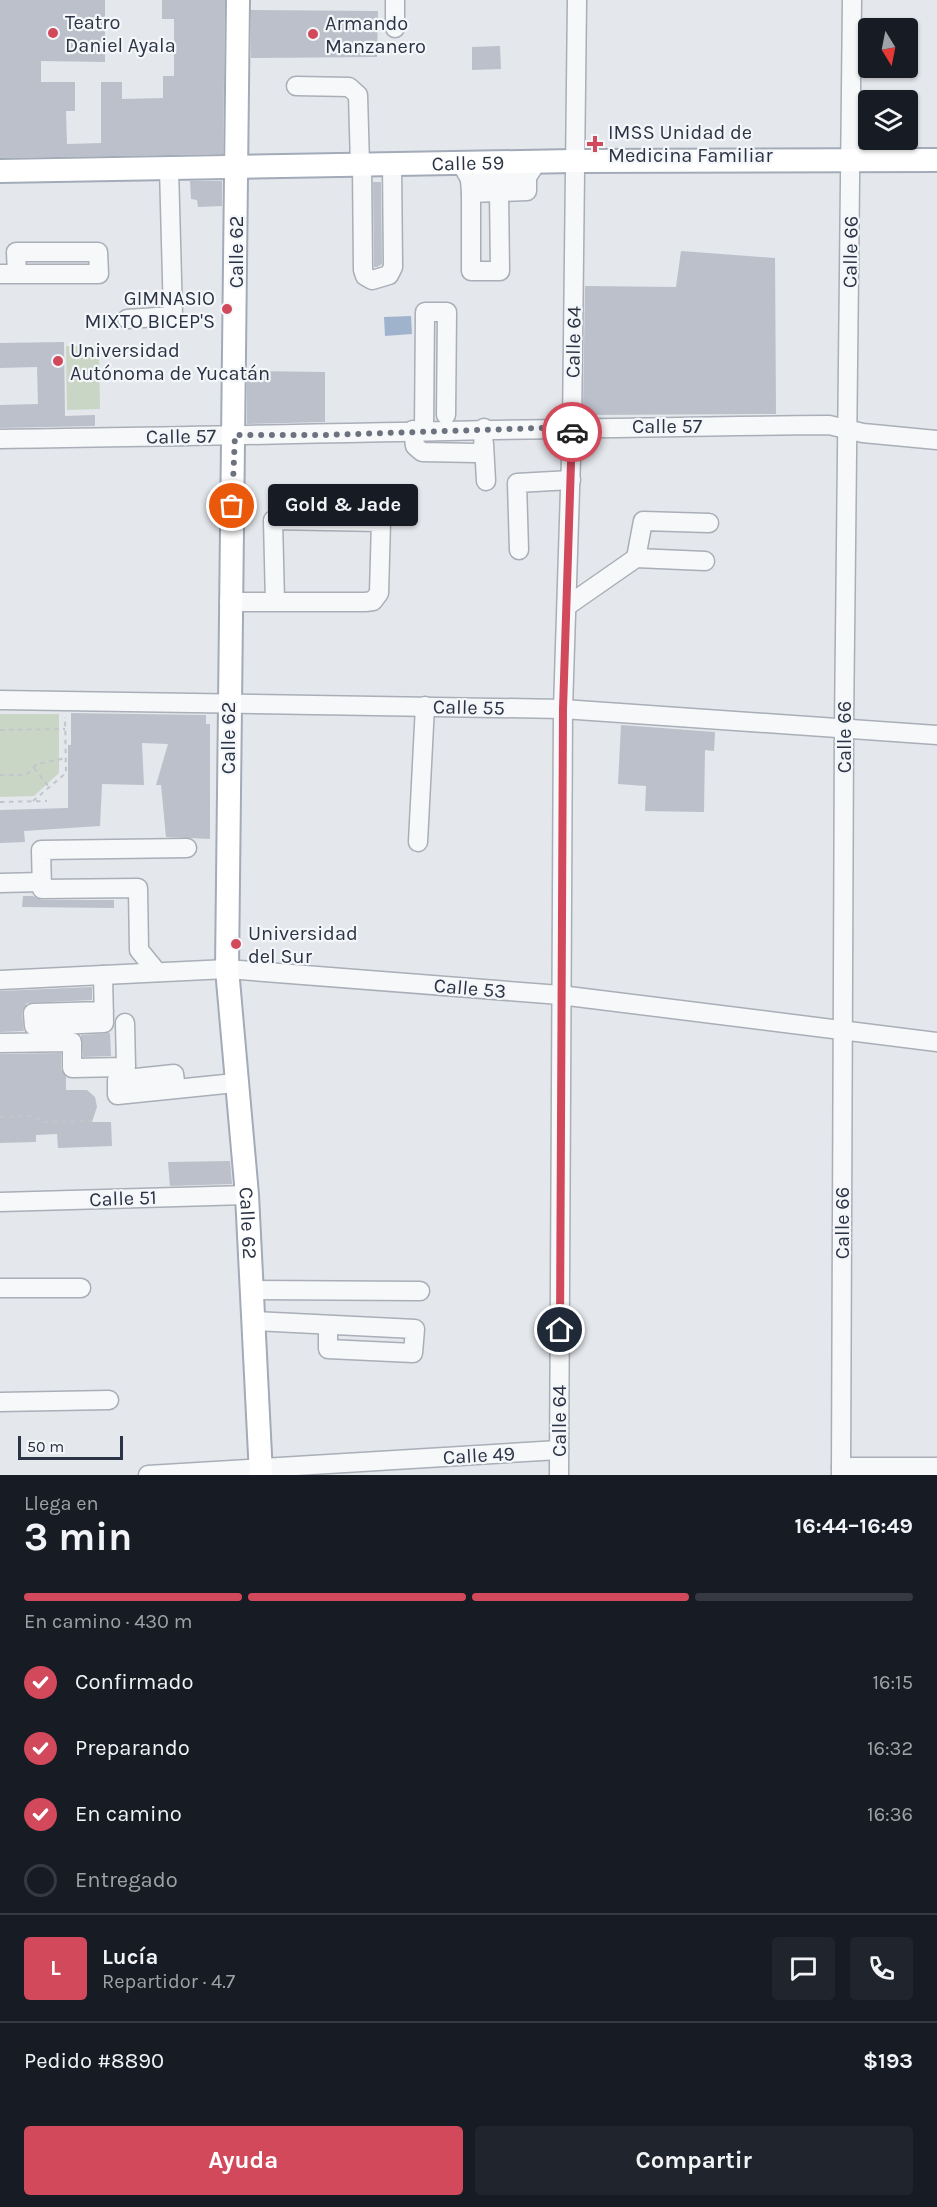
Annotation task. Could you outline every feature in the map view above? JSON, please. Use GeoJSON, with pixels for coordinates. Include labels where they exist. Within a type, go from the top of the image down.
{"type":"FeatureCollection","features":[{"type":"Feature","properties":{"kind":"main road","name":"Calle 62"},"geometry":{"type":"LineString","coordinates":[[238,0],[235,435],[229,602],[217,703],[227,969],[247,1195],[261,1471]]}},
{"type":"Feature","properties":{"kind":"main road","name":"Calle 59"},"geometry":{"type":"LineString","coordinates":[[0,171],[392,164],[468,178],[532,170],[574,161],[937,160]]}},
{"type":"Feature","properties":{"kind":"street"},"geometry":{"type":"LineString","coordinates":[[394,0],[395,28]]}},
{"type":"Feature","properties":{"kind":"street","name":"Calle 64"},"geometry":{"type":"LineString","coordinates":[[559,1475],[563,709],[571,480],[577,0]]}},
{"type":"Feature","properties":{"kind":"street","name":"Calle 66"},"geometry":{"type":"LineString","coordinates":[[841,1471],[844,727],[852,0]]}},
{"type":"Feature","properties":{"kind":"street"},"geometry":{"type":"LineString","coordinates":[[296,86],[349,87],[358,95],[363,270],[365,276],[372,280],[389,275],[393,267],[392,164]]}},
{"type":"Feature","properties":{"kind":"street"},"geometry":{"type":"LineString","coordinates":[[127,319],[173,316],[169,168]]}},
{"type":"Feature","properties":{"kind":"street"},"geometry":{"type":"LineString","coordinates":[[499,192],[500,271],[471,271],[468,178],[499,192],[527,191],[532,170]]}},
{"type":"Feature","properties":{"kind":"street"},"geometry":{"type":"LineString","coordinates":[[446,415],[447,312],[425,312],[419,430],[415,446],[427,453],[476,453],[484,436]]}},
{"type":"Feature","properties":{"kind":"street","name":"Calle 57"},"geometry":{"type":"LineString","coordinates":[[0,439],[325,435],[419,430],[484,436],[572,427],[829,425],[863,434],[937,440]]}},
{"type":"Feature","properties":{"kind":"street"},"geometry":{"type":"LineString","coordinates":[[484,436],[486,482]]}},
{"type":"Feature","properties":{"kind":"street"},"geometry":{"type":"LineString","coordinates":[[519,550],[517,483],[571,480]]}},
{"type":"Feature","properties":{"kind":"street"},"geometry":{"type":"LineString","coordinates":[[229,602],[275,602],[373,601],[379,593],[381,522],[273,520],[275,602]]}},
{"type":"Feature","properties":{"kind":"street"},"geometry":{"type":"LineString","coordinates":[[636,558],[644,521],[709,523]]}},
{"type":"Feature","properties":{"kind":"street"},"geometry":{"type":"LineString","coordinates":[[567,606],[636,558],[705,561]]}},
{"type":"Feature","properties":{"kind":"street"},"geometry":{"type":"LineString","coordinates":[[0,694],[217,703]]}},
{"type":"Feature","properties":{"kind":"street","name":"Calle 55"},"geometry":{"type":"LineString","coordinates":[[0,700],[563,709],[937,735]]}},
{"type":"Feature","properties":{"kind":"street"},"geometry":{"type":"LineString","coordinates":[[0,709],[217,703]]}},
{"type":"Feature","properties":{"kind":"street"},"geometry":{"type":"LineString","coordinates":[[418,842],[425,706]]}},
{"type":"Feature","properties":{"kind":"street"},"geometry":{"type":"LineString","coordinates":[[157,972],[139,950],[138,888],[42,890],[41,850],[187,848]]}},
{"type":"Feature","properties":{"kind":"street"},"geometry":{"type":"LineString","coordinates":[[0,883],[42,882]]}},
{"type":"Feature","properties":{"kind":"street","name":"Calle 53"},"geometry":{"type":"LineString","coordinates":[[0,980],[227,969],[560,995],[937,1042]]}},
{"type":"Feature","properties":{"kind":"street"},"geometry":{"type":"LineString","coordinates":[[103,975],[104,1011]]}},
{"type":"Feature","properties":{"kind":"street"},"geometry":{"type":"LineString","coordinates":[[0,1043],[72,1042],[72,1068],[126,1067],[125,1023]]}},
{"type":"Feature","properties":{"kind":"street"},"geometry":{"type":"LineString","coordinates":[[176,1089],[236,1083]]}},
{"type":"Feature","properties":{"kind":"street","name":"Calle 51"},"geometry":{"type":"LineString","coordinates":[[0,1202],[247,1195]]}},
{"type":"Feature","properties":{"kind":"street"},"geometry":{"type":"LineString","coordinates":[[0,1288],[81,1288]]}},
{"type":"Feature","properties":{"kind":"street"},"geometry":{"type":"LineString","coordinates":[[252,1290],[420,1291]]}},
{"type":"Feature","properties":{"kind":"street"},"geometry":{"type":"LineString","coordinates":[[254,1322],[328,1325]]}},
{"type":"Feature","properties":{"kind":"street"},"geometry":{"type":"LineString","coordinates":[[0,1402],[109,1400]]}},
{"type":"Feature","properties":{"kind":"street","name":"Calle 49"},"geometry":{"type":"LineString","coordinates":[[148,1475],[261,1471],[559,1450]]}},
{"type":"Feature","properties":{"kind":"street"},"geometry":{"type":"LineString","coordinates":[[841,1471],[937,1467]]}},
{"type":"Feature","properties":{"kind":"path"},"geometry":{"type":"LineString","coordinates":[[33,801],[66,772],[65,709]]}},
{"type":"Feature","properties":{"kind":"path"},"geometry":{"type":"LineString","coordinates":[[0,730],[65,729]]}},
{"type":"Feature","properties":{"kind":"path"},"geometry":{"type":"LineString","coordinates":[[0,775],[26,775],[37,764],[66,758]]}},
{"type":"Feature","properties":{"kind":"path"},"geometry":{"type":"LineString","coordinates":[[34,768],[50,787]]}},
{"type":"Feature","properties":{"kind":"path"},"geometry":{"type":"LineString","coordinates":[[0,802],[46,801]]}},
{"type":"Feature","properties":{"kind":"path"},"geometry":{"type":"LineString","coordinates":[[0,1117],[32,1116],[43,1122],[90,1121]]}},
{"type":"Feature","properties":{"kind":"green space"},"geometry":{"type":"Polygon","coordinates":[[[66,346],[99,346],[100,409],[67,410],[66,346]]]}},
{"type":"Feature","properties":{"kind":"green space"},"geometry":{"type":"Polygon","coordinates":[[[0,714],[59,714],[59,773],[34,796],[0,797],[0,714]]]}},
{"type":"Feature","properties":{"kind":"water"},"geometry":{"type":"Polygon","coordinates":[[[411,316],[412,334],[385,336],[384,317],[411,316]]]}},
{"type":"Feature","properties":{"kind":"building"},"geometry":{"type":"Polygon","coordinates":[[[0,0],[105,0],[105,62],[41,61],[41,82],[75,82],[75,111],[66,111],[67,144],[101,143],[101,82],[122,82],[122,99],[163,98],[163,76],[174,76],[174,19],[162,19],[162,0],[225,0],[223,154],[0,158],[0,0]]]}},
{"type":"Feature","properties":{"kind":"building","name":"Armando Manzanero"},"geometry":{"type":"Polygon","coordinates":[[[251,10],[378,11],[377,57],[251,58],[251,10]]]}},
{"type":"Feature","properties":{"kind":"building"},"geometry":{"type":"Polygon","coordinates":[[[500,46],[501,69],[472,70],[472,47],[500,46]]]}},
{"type":"Feature","properties":{"kind":"building"},"geometry":{"type":"Polygon","coordinates":[[[190,181],[222,181],[222,206],[198,207],[197,200],[191,199],[190,181]]]}},
{"type":"Feature","properties":{"kind":"building"},"geometry":{"type":"Polygon","coordinates":[[[373,182],[381,182],[382,264],[377,267],[374,267],[373,182]]]}},
{"type":"Feature","properties":{"kind":"building"},"geometry":{"type":"Polygon","coordinates":[[[681,251],[775,258],[776,414],[587,415],[583,411],[585,286],[676,287],[681,251]]]}},
{"type":"Feature","properties":{"kind":"building"},"geometry":{"type":"Polygon","coordinates":[[[64,342],[65,416],[95,415],[95,426],[0,428],[0,405],[38,404],[37,367],[0,368],[0,343],[64,342]]]}},
{"type":"Feature","properties":{"kind":"building"},"geometry":{"type":"Polygon","coordinates":[[[247,371],[325,372],[325,422],[247,424],[247,371]]]}},
{"type":"Feature","properties":{"kind":"building"},"geometry":{"type":"Polygon","coordinates":[[[71,713],[206,715],[206,724],[210,724],[210,839],[166,837],[161,785],[156,785],[168,744],[142,743],[144,785],[102,784],[100,826],[24,831],[25,842],[0,843],[0,810],[68,808],[68,745],[71,745],[71,713]]]}},
{"type":"Feature","properties":{"kind":"building"},"geometry":{"type":"Polygon","coordinates":[[[621,725],[715,732],[714,751],[705,750],[704,812],[645,811],[646,786],[618,784],[621,725]]]}},
{"type":"Feature","properties":{"kind":"building"},"geometry":{"type":"Polygon","coordinates":[[[23,896],[33,896],[42,900],[114,900],[114,908],[22,907],[23,896]]]}},
{"type":"Feature","properties":{"kind":"building"},"geometry":{"type":"Polygon","coordinates":[[[92,987],[92,1000],[27,1003],[22,1013],[24,1031],[0,1032],[0,991],[92,987]]]}},
{"type":"Feature","properties":{"kind":"building"},"geometry":{"type":"Polygon","coordinates":[[[110,1033],[111,1056],[83,1057],[81,1035],[110,1033]]]}},
{"type":"Feature","properties":{"kind":"building"},"geometry":{"type":"Polygon","coordinates":[[[61,1053],[61,1069],[66,1077],[66,1090],[87,1090],[95,1097],[97,1107],[92,1122],[111,1122],[112,1146],[58,1148],[57,1134],[36,1135],[36,1142],[0,1143],[0,1054],[61,1053]]]}},
{"type":"Feature","properties":{"kind":"building"},"geometry":{"type":"Polygon","coordinates":[[[230,1161],[232,1184],[170,1186],[168,1162],[230,1161]]]}},
{"type":"Feature","properties":{"kind":"way so far"},"geometry":{"type":"LineString","coordinates":[[232,506],[235,435],[325,435],[484,428],[572,427],[572,432]]}},
{"type":"Feature","properties":{"kind":"place","name":"Teatro Daniel Ayala"},"geometry":{"type":"Point","coordinates":[53,33]}},
{"type":"Feature","properties":{"kind":"place","name":"Armando Manzanero"},"geometry":{"type":"Point","coordinates":[313,34]}},
{"type":"Feature","properties":{"kind":"place","name":"IMSS Unidad de Medicina Familiar"},"geometry":{"type":"Point","coordinates":[595,144]}},
{"type":"Feature","properties":{"kind":"place","name":"GIMNASIO MIXTO BICEP'S"},"geometry":{"type":"Point","coordinates":[227,309]}},
{"type":"Feature","properties":{"kind":"place","name":"Universidad Autónoma de Yucatán"},"geometry":{"type":"Point","coordinates":[58,361]}},
{"type":"Feature","properties":{"kind":"place","name":"Gold & Jade"},"geometry":{"type":"Point","coordinates":[232,506]}},
{"type":"Feature","properties":{"kind":"place","name":"Universidad del Sur"},"geometry":{"type":"Point","coordinates":[236,944]}},
{"type":"Feature","properties":{"kind":"route"},"geometry":{"type":"LineString","coordinates":[[560,1330],[563,709],[572,432]]}}]}
